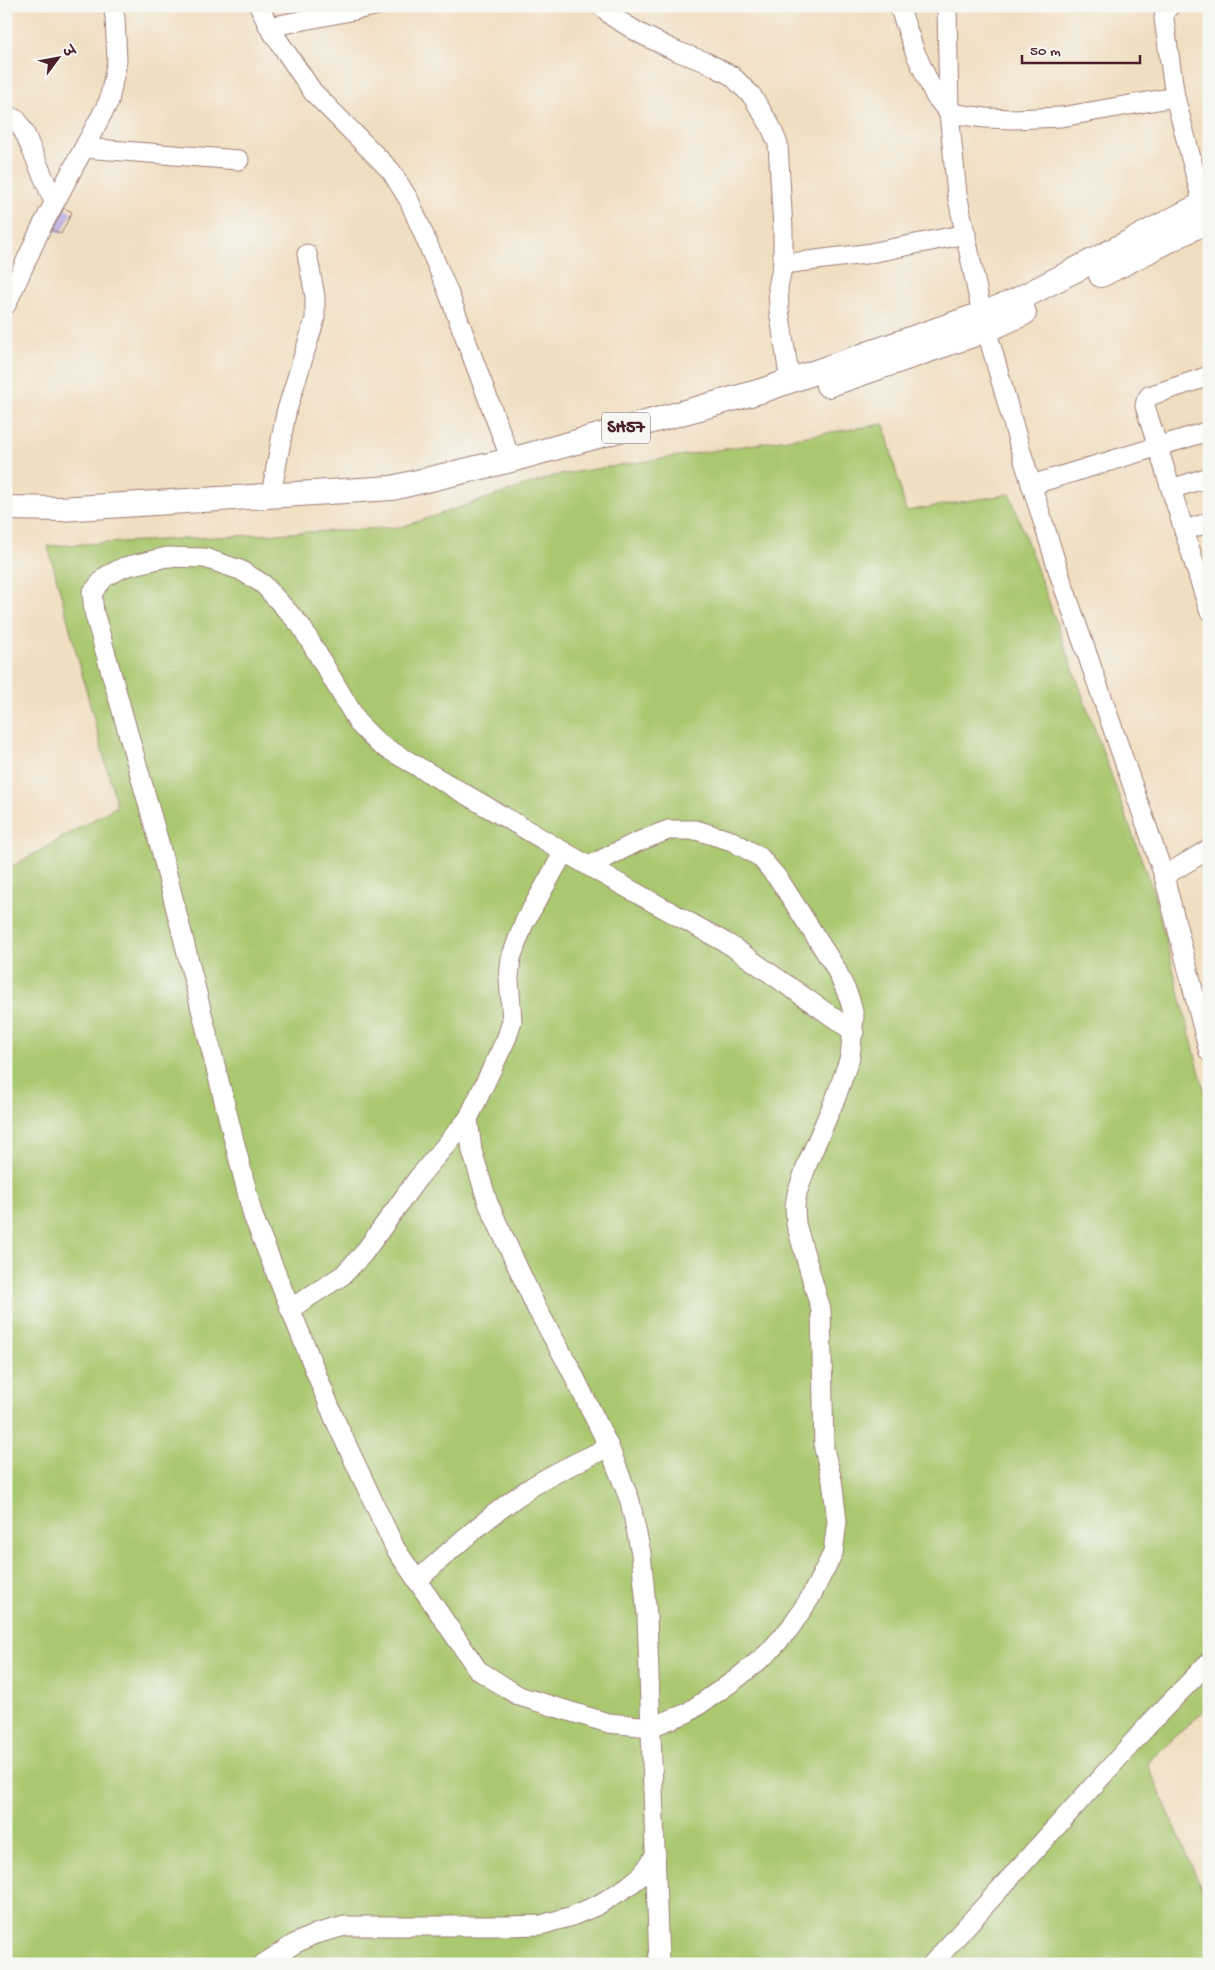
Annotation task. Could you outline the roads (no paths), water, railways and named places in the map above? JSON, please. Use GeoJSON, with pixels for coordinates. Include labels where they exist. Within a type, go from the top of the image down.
{"type":"FeatureCollection","features":[{"type":"Feature","properties":{"kind":"main road","name":"SH57"},"geometry":{"type":"LineString","coordinates":[[6,508],[60,509],[392,488],[511,460],[761,391],[985,322],[1023,314],[1207,208]]}},
{"type":"Feature","properties":{"kind":"main road","name":"SH57"},"geometry":{"type":"LineString","coordinates":[[6,521],[62,523],[152,518],[400,500],[425,495],[768,404],[985,322]]}},
{"type":"Feature","properties":{"kind":"street"},"geometry":{"type":"LineString","coordinates":[[6,305],[54,202],[109,101],[117,61],[113,6]]}},
{"type":"Feature","properties":{"kind":"street"},"geometry":{"type":"LineString","coordinates":[[259,6],[270,27],[313,92],[391,171],[409,200],[447,289],[511,460]]}},
{"type":"Feature","properties":{"kind":"street"},"geometry":{"type":"LineString","coordinates":[[270,27],[375,6]]}},
{"type":"Feature","properties":{"kind":"street"},"geometry":{"type":"LineString","coordinates":[[602,6],[613,17],[641,34],[676,51],[706,62],[732,76],[752,96],[770,125],[778,144],[782,196],[783,264],[778,287],[779,310],[790,382]]}},
{"type":"Feature","properties":{"kind":"street"},"geometry":{"type":"LineString","coordinates":[[899,6],[915,52],[935,96],[950,113],[1013,120],[1061,117],[1175,97]]}},
{"type":"Feature","properties":{"kind":"street"},"geometry":{"type":"LineString","coordinates":[[947,6],[950,113],[958,194],[985,322],[1031,485],[1060,579],[1164,876],[1209,1052]]}},
{"type":"Feature","properties":{"kind":"street"},"geometry":{"type":"LineString","coordinates":[[1170,6],[1165,10],[1164,19],[1175,97],[1207,208]]}},
{"type":"Feature","properties":{"kind":"street"},"geometry":{"type":"LineString","coordinates":[[6,115],[16,120],[25,134],[54,202]]}},
{"type":"Feature","properties":{"kind":"street"},"geometry":{"type":"LineString","coordinates":[[84,148],[239,160]]}},
{"type":"Feature","properties":{"kind":"street"},"geometry":{"type":"LineString","coordinates":[[783,264],[865,254],[966,234]]}},
{"type":"Feature","properties":{"kind":"street"},"geometry":{"type":"LineString","coordinates":[[271,495],[286,414],[315,319],[315,296],[307,254]]}},
{"type":"Feature","properties":{"kind":"street"},"geometry":{"type":"LineString","coordinates":[[1209,376],[1150,396],[1145,406],[1184,531],[1204,580],[1209,610]]}},
{"type":"Feature","properties":{"kind":"street"},"geometry":{"type":"LineString","coordinates":[[1031,485],[1209,431]]}},
{"type":"Feature","properties":{"kind":"street"},"geometry":{"type":"LineString","coordinates":[[1171,489],[1209,477]]}},
{"type":"Feature","properties":{"kind":"street"},"geometry":{"type":"LineString","coordinates":[[1184,531],[1209,522]]}},
{"type":"Feature","properties":{"kind":"street"},"geometry":{"type":"LineString","coordinates":[[589,866],[635,843],[668,830],[696,830],[732,841],[760,857],[780,881],[835,967],[849,996],[854,1016],[854,1032],[850,1057],[836,1097],[808,1162],[797,1193],[795,1206],[796,1224],[821,1310],[824,1449],[832,1480],[837,1521],[833,1553],[810,1598],[790,1628],[768,1653],[735,1680],[687,1713],[651,1727],[608,1723],[519,1696],[478,1670],[395,1548],[335,1420],[253,1216],[160,846],[94,612],[92,594],[105,577],[124,567],[167,557],[205,558],[240,570],[263,584],[301,626],[359,724],[379,744],[564,852],[730,945],[854,1032]]}},
{"type":"Feature","properties":{"kind":"street"},"geometry":{"type":"LineString","coordinates":[[1164,876],[1209,850]]}},
{"type":"Feature","properties":{"kind":"street"},"geometry":{"type":"LineString","coordinates":[[290,1309],[343,1275],[356,1261],[418,1178],[468,1119],[507,1037],[512,1021],[509,978],[510,958],[524,923],[564,852]]}},
{"type":"Feature","properties":{"kind":"street"},"geometry":{"type":"LineString","coordinates":[[468,1119],[472,1151],[488,1203],[537,1309],[569,1366],[609,1447],[630,1501],[641,1553],[647,1616],[659,1964]]}},
{"type":"Feature","properties":{"kind":"street"},"geometry":{"type":"LineString","coordinates":[[417,1581],[474,1529],[528,1489],[609,1447]]}},
{"type":"Feature","properties":{"kind":"street"},"geometry":{"type":"LineString","coordinates":[[932,1964],[1152,1721],[1209,1662]]}},
{"type":"Feature","properties":{"kind":"street"},"geometry":{"type":"LineString","coordinates":[[263,1964],[294,1944],[315,1934],[346,1926],[506,1926],[541,1924],[572,1916],[598,1904],[627,1887],[642,1875],[656,1854]]}}]}
